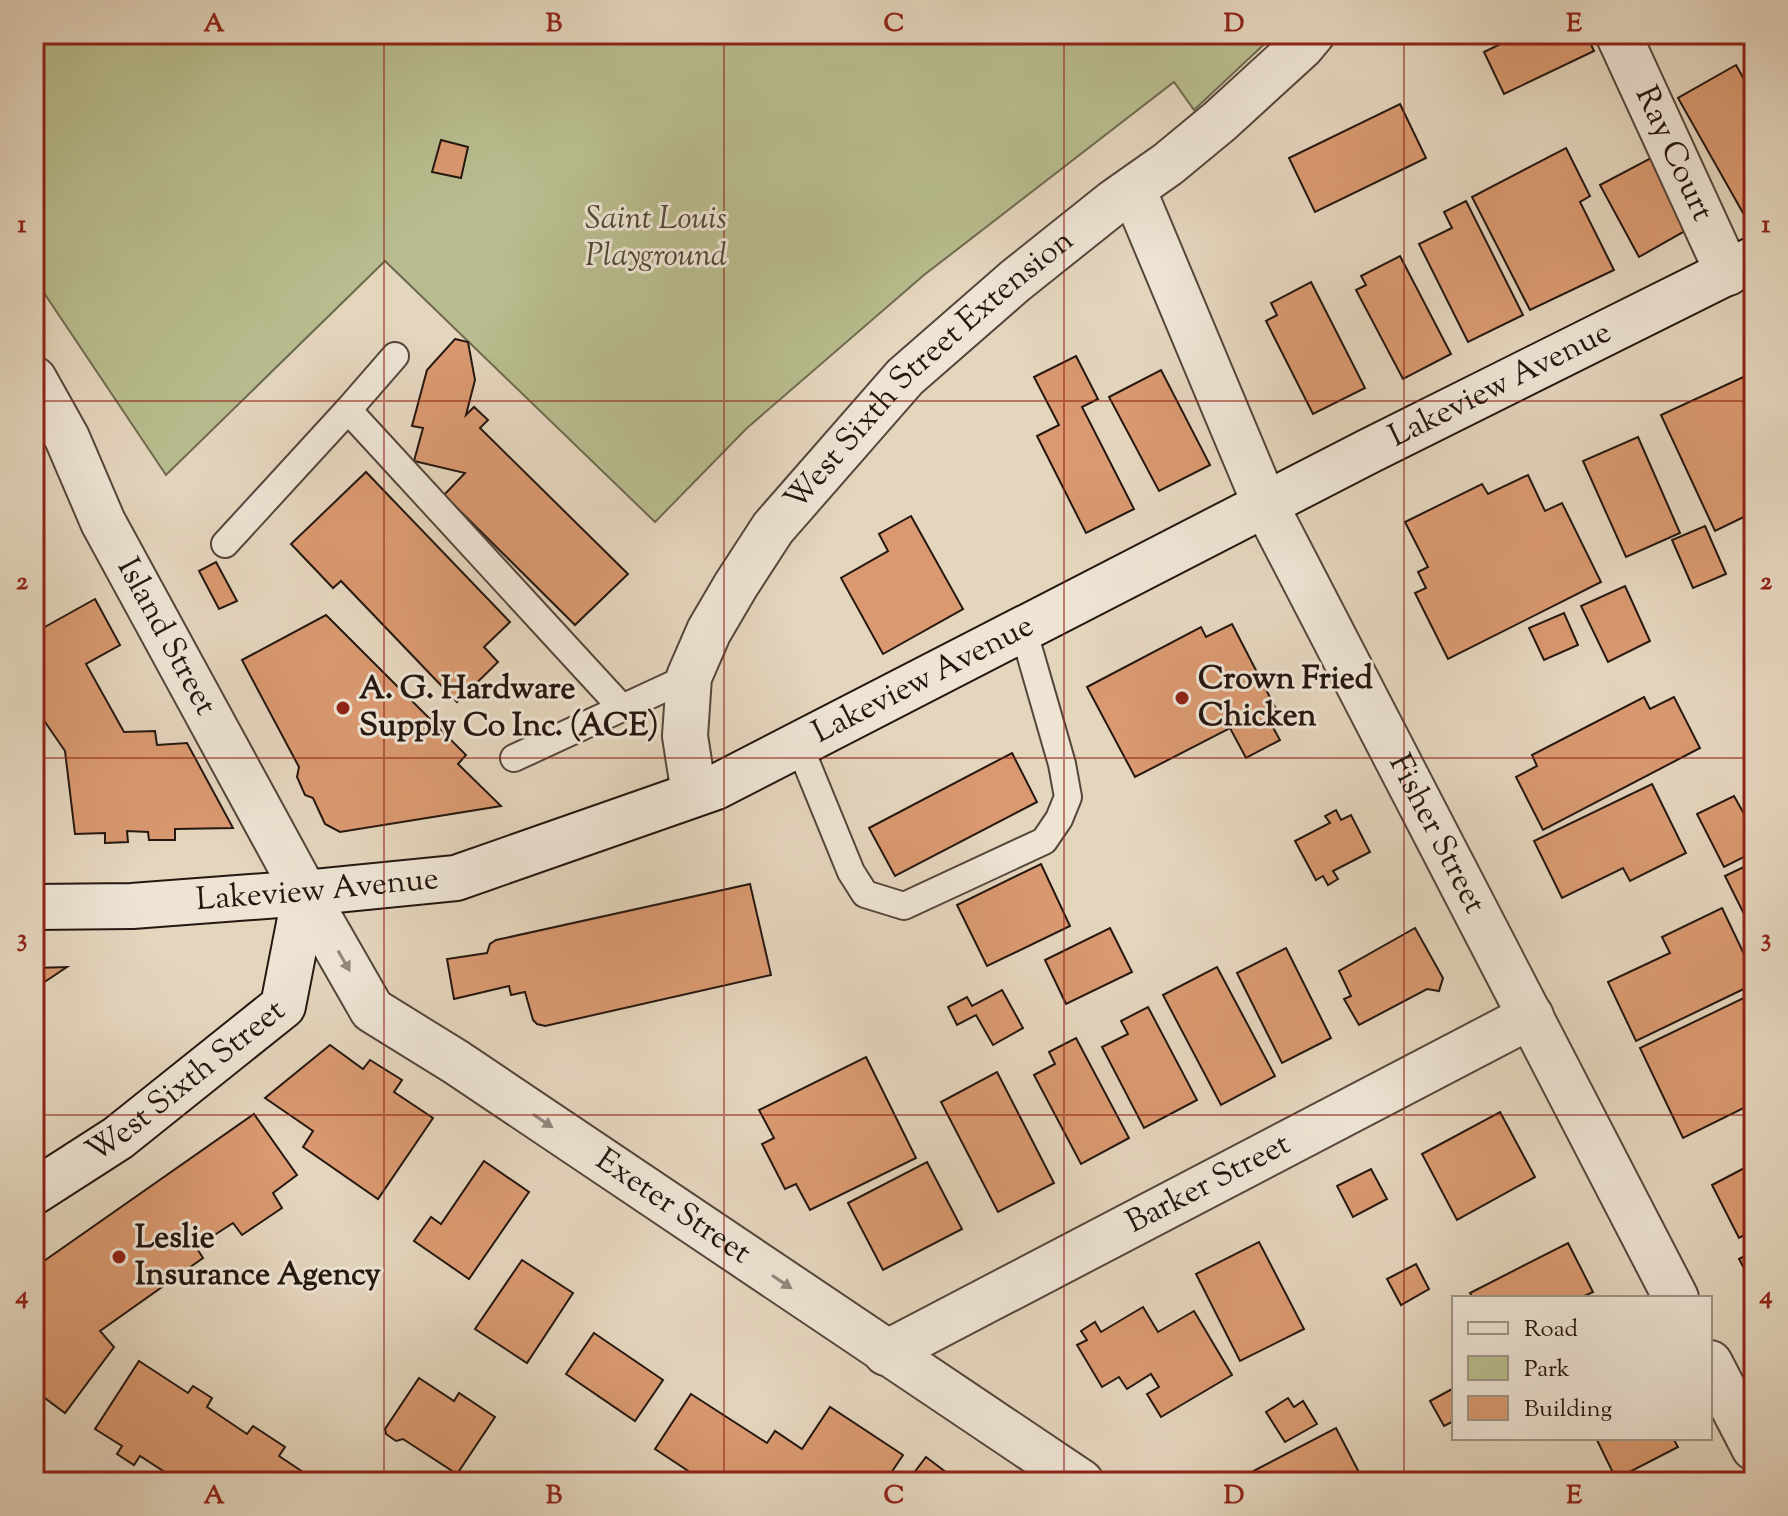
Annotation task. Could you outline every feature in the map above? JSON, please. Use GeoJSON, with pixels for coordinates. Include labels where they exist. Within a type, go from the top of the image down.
{"type":"FeatureCollection","features":[{"type":"Feature","properties":{"kind":"street","name":"West Sixth Street Extension"},"geometry":{"type":"LineString","coordinates":[[694,794],[685,736],[689,677],[709,631],[773,528],[905,377],[1015,281],[1220,121],[1312,34]]}},
{"type":"Feature","properties":{"kind":"street","name":"Ray Court"},"geometry":{"type":"LineString","coordinates":[[1618,34],[1741,266]]}},
{"type":"Feature","properties":{"kind":"street","name":"Fisher Street"},"geometry":{"type":"LineString","coordinates":[[1133,189],[1265,504],[1675,1296]]}},
{"type":"Feature","properties":{"kind":"street","name":"Lakeview Avenue"},"geometry":{"type":"LineString","coordinates":[[34,907],[132,906],[456,878],[716,787],[1265,504],[1741,266]]}},
{"type":"Feature","properties":{"kind":"street","name":"Island Street"},"geometry":{"type":"LineString","coordinates":[[34,379],[67,438],[103,522],[305,893]]}},
{"type":"Feature","properties":{"kind":"street","name":"West Sixth Street"},"geometry":{"type":"LineString","coordinates":[[34,1192],[118,1138],[283,1006],[305,893]]}},
{"type":"Feature","properties":{"kind":"street","name":"Exeter Street"},"geometry":{"type":"LineString","coordinates":[[305,893],[372,1010],[456,1062],[1081,1482]]}},
{"type":"Feature","properties":{"kind":"street","name":"Barker Street"},"geometry":{"type":"LineString","coordinates":[[886,1353],[1531,1016]]}},
{"type":"Feature","properties":{"kind":"street"},"geometry":{"type":"LineString","coordinates":[[1712,1367],[1754,1448]]}},
{"type":"Feature","properties":{"kind":"lane"},"geometry":{"type":"LineString","coordinates":[[225,544],[395,356]]}},
{"type":"Feature","properties":{"kind":"lane"},"geometry":{"type":"LineString","coordinates":[[348,410],[622,708]]}},
{"type":"Feature","properties":{"kind":"lane"},"geometry":{"type":"LineString","coordinates":[[799,745],[851,872],[865,894],[904,906],[1044,841],[1059,819],[1068,797],[1062,764],[1023,629]]}},
{"type":"Feature","properties":{"kind":"lane"},"geometry":{"type":"LineString","coordinates":[[514,758],[689,677]]}},
{"type":"Feature","properties":{"kind":"green space","name":"Saint Louis Playground"},"geometry":{"type":"Polygon","coordinates":[[[34,34],[1275,34],[1194,110],[1174,82],[924,275],[747,428],[655,522],[385,261],[166,475],[34,278],[34,34]]]}},
{"type":"Feature","properties":{"kind":"building"},"geometry":{"type":"Polygon","coordinates":[[[1521,34],[1586,34],[1594,51],[1504,94],[1484,52],[1521,34]]]}},
{"type":"Feature","properties":{"kind":"building"},"geometry":{"type":"Polygon","coordinates":[[[1736,65],[1754,97],[1754,207],[1743,213],[1678,98],[1736,65]]]}},
{"type":"Feature","properties":{"kind":"building"},"geometry":{"type":"Polygon","coordinates":[[[1400,104],[1426,158],[1315,212],[1289,158],[1400,104]]]}},
{"type":"Feature","properties":{"kind":"building"},"geometry":{"type":"Polygon","coordinates":[[[441,140],[468,147],[461,178],[432,172],[441,140]]]}},
{"type":"Feature","properties":{"kind":"building"},"geometry":{"type":"Polygon","coordinates":[[[1566,148],[1590,196],[1580,202],[1614,270],[1530,310],[1472,197],[1566,148]]]}},
{"type":"Feature","properties":{"kind":"building"},"geometry":{"type":"Polygon","coordinates":[[[1651,158],[1690,228],[1639,257],[1600,185],[1651,158]]]}},
{"type":"Feature","properties":{"kind":"building"},"geometry":{"type":"Polygon","coordinates":[[[1466,201],[1523,315],[1468,342],[1419,244],[1452,228],[1444,212],[1466,201]]]}},
{"type":"Feature","properties":{"kind":"building"},"geometry":{"type":"Polygon","coordinates":[[[1400,256],[1451,354],[1403,379],[1356,290],[1366,285],[1361,276],[1400,256]]]}},
{"type":"Feature","properties":{"kind":"building"},"geometry":{"type":"Polygon","coordinates":[[[1311,282],[1365,388],[1313,414],[1266,321],[1277,315],[1271,303],[1311,282]]]}},
{"type":"Feature","properties":{"kind":"building"},"geometry":{"type":"Polygon","coordinates":[[[455,339],[468,342],[475,380],[466,415],[474,407],[488,420],[480,428],[628,574],[575,625],[444,495],[465,473],[414,461],[423,428],[412,426],[427,370],[455,339]]]}},
{"type":"Feature","properties":{"kind":"building"},"geometry":{"type":"Polygon","coordinates":[[[1076,356],[1098,399],[1082,407],[1134,509],[1086,533],[1037,436],[1059,425],[1034,377],[1076,356]]]}},
{"type":"Feature","properties":{"kind":"building"},"geometry":{"type":"Polygon","coordinates":[[[1161,370],[1210,465],[1159,491],[1109,397],[1161,370]]]}},
{"type":"Feature","properties":{"kind":"building"},"geometry":{"type":"Polygon","coordinates":[[[1754,372],[1754,512],[1715,531],[1661,415],[1754,372]]]}},
{"type":"Feature","properties":{"kind":"building"},"geometry":{"type":"Polygon","coordinates":[[[1638,437],[1680,533],[1626,557],[1583,461],[1638,437]]]}},
{"type":"Feature","properties":{"kind":"building"},"geometry":{"type":"Polygon","coordinates":[[[366,472],[510,622],[484,647],[498,662],[457,702],[341,581],[333,588],[291,544],[366,472]]]}},
{"type":"Feature","properties":{"kind":"building"},"geometry":{"type":"Polygon","coordinates":[[[1528,475],[1545,511],[1562,503],[1601,582],[1448,659],[1415,593],[1426,588],[1418,572],[1428,567],[1405,522],[1482,484],[1488,494],[1528,475]]]}},
{"type":"Feature","properties":{"kind":"building"},"geometry":{"type":"Polygon","coordinates":[[[911,516],[963,609],[883,654],[841,578],[888,551],[879,534],[911,516]]]}},
{"type":"Feature","properties":{"kind":"building"},"geometry":{"type":"Polygon","coordinates":[[[1705,526],[1726,574],[1693,588],[1672,540],[1705,526]]]}},
{"type":"Feature","properties":{"kind":"building"},"geometry":{"type":"Polygon","coordinates":[[[216,562],[237,601],[219,609],[199,571],[216,562]]]}},
{"type":"Feature","properties":{"kind":"building"},"geometry":{"type":"Polygon","coordinates":[[[1625,586],[1650,641],[1608,662],[1581,606],[1625,586]]]}},
{"type":"Feature","properties":{"kind":"building"},"geometry":{"type":"Polygon","coordinates":[[[95,599],[120,645],[86,664],[124,732],[155,731],[157,745],[187,743],[233,828],[175,829],[175,840],[149,840],[148,832],[127,831],[128,842],[105,843],[105,833],[75,834],[65,751],[34,706],[34,633],[95,599]]]}},
{"type":"Feature","properties":{"kind":"building"},"geometry":{"type":"Polygon","coordinates":[[[1564,613],[1578,645],[1544,660],[1529,628],[1564,613]]]}},
{"type":"Feature","properties":{"kind":"building","name":"A. G. Hardware Supply Co Inc. (ACE)"},"geometry":{"type":"Polygon","coordinates":[[[326,615],[466,755],[458,764],[501,806],[340,832],[325,824],[313,798],[305,795],[297,777],[299,767],[242,660],[326,615]]]}},
{"type":"Feature","properties":{"kind":"building","name":"Crown Fried Chicken"},"geometry":{"type":"Polygon","coordinates":[[[1232,624],[1276,709],[1266,715],[1280,740],[1246,758],[1230,728],[1135,777],[1087,687],[1201,627],[1206,637],[1232,624]]]}},
{"type":"Feature","properties":{"kind":"building"},"geometry":{"type":"Polygon","coordinates":[[[1644,697],[1650,709],[1674,697],[1700,748],[1543,830],[1516,777],[1537,766],[1532,755],[1644,697]]]}},
{"type":"Feature","properties":{"kind":"building"},"geometry":{"type":"Polygon","coordinates":[[[1012,753],[1037,802],[895,876],[869,828],[1012,753]]]}},
{"type":"Feature","properties":{"kind":"building"},"geometry":{"type":"Polygon","coordinates":[[[1652,784],[1686,853],[1630,881],[1623,868],[1562,898],[1534,841],[1652,784]]]}},
{"type":"Feature","properties":{"kind":"building"},"geometry":{"type":"Polygon","coordinates":[[[1734,796],[1743,812],[1751,808],[1754,815],[1754,852],[1724,867],[1697,814],[1734,796]]]}},
{"type":"Feature","properties":{"kind":"building"},"geometry":{"type":"Polygon","coordinates":[[[1336,810],[1341,820],[1351,815],[1370,852],[1333,871],[1338,879],[1328,885],[1323,876],[1316,880],[1295,841],[1330,823],[1325,816],[1336,810]]]}},
{"type":"Feature","properties":{"kind":"building"},"geometry":{"type":"Polygon","coordinates":[[[1754,862],[1754,912],[1745,916],[1725,876],[1754,862]]]}},
{"type":"Feature","properties":{"kind":"building"},"geometry":{"type":"Polygon","coordinates":[[[1041,864],[1070,926],[987,966],[957,905],[1041,864]]]}},
{"type":"Feature","properties":{"kind":"building"},"geometry":{"type":"Polygon","coordinates":[[[750,884],[771,975],[545,1026],[533,1020],[525,992],[511,995],[509,986],[454,999],[447,959],[487,953],[490,944],[496,940],[750,884]]]}},
{"type":"Feature","properties":{"kind":"building"},"geometry":{"type":"Polygon","coordinates":[[[1722,908],[1754,975],[1754,984],[1636,1041],[1608,982],[1670,953],[1662,937],[1722,908]]]}},
{"type":"Feature","properties":{"kind":"building"},"geometry":{"type":"Polygon","coordinates":[[[1110,928],[1132,972],[1066,1004],[1045,960],[1110,928]]]}},
{"type":"Feature","properties":{"kind":"building"},"geometry":{"type":"Polygon","coordinates":[[[1415,928],[1443,978],[1439,991],[1427,989],[1359,1025],[1344,999],[1351,996],[1339,971],[1415,928]]]}},
{"type":"Feature","properties":{"kind":"building"},"geometry":{"type":"Polygon","coordinates":[[[1286,948],[1331,1038],[1282,1063],[1237,973],[1286,948]]]}},
{"type":"Feature","properties":{"kind":"building"},"geometry":{"type":"Polygon","coordinates":[[[67,967],[34,989],[34,968],[67,967]]]}},
{"type":"Feature","properties":{"kind":"building"},"geometry":{"type":"Polygon","coordinates":[[[1217,967],[1275,1076],[1221,1105],[1163,995],[1217,967]]]}},
{"type":"Feature","properties":{"kind":"building"},"geometry":{"type":"Polygon","coordinates":[[[1002,990],[1023,1028],[993,1045],[976,1015],[957,1025],[948,1007],[967,997],[972,1006],[1002,990]]]}},
{"type":"Feature","properties":{"kind":"building"},"geometry":{"type":"Polygon","coordinates":[[[1754,993],[1754,1103],[1683,1138],[1640,1048],[1754,993]]]}},
{"type":"Feature","properties":{"kind":"building"},"geometry":{"type":"Polygon","coordinates":[[[1148,1007],[1197,1100],[1144,1128],[1102,1047],[1128,1034],[1121,1021],[1148,1007]]]}},
{"type":"Feature","properties":{"kind":"building"},"geometry":{"type":"Polygon","coordinates":[[[1076,1038],[1129,1138],[1081,1164],[1034,1075],[1055,1064],[1049,1052],[1076,1038]]]}},
{"type":"Feature","properties":{"kind":"building"},"geometry":{"type":"Polygon","coordinates":[[[330,1045],[363,1069],[370,1060],[402,1080],[394,1092],[433,1118],[378,1199],[303,1147],[313,1131],[265,1098],[330,1045]]]}},
{"type":"Feature","properties":{"kind":"building"},"geometry":{"type":"Polygon","coordinates":[[[866,1057],[916,1158],[810,1210],[796,1184],[785,1189],[762,1144],[774,1138],[759,1110],[866,1057]]]}},
{"type":"Feature","properties":{"kind":"building"},"geometry":{"type":"Polygon","coordinates":[[[997,1072],[1054,1183],[998,1212],[941,1102],[997,1072]]]}},
{"type":"Feature","properties":{"kind":"building"},"geometry":{"type":"Polygon","coordinates":[[[1500,1112],[1535,1177],[1457,1220],[1422,1154],[1500,1112]]]}},
{"type":"Feature","properties":{"kind":"building"},"geometry":{"type":"Polygon","coordinates":[[[254,1114],[297,1175],[273,1193],[282,1208],[242,1235],[233,1223],[196,1247],[203,1258],[100,1331],[114,1347],[65,1413],[34,1390],[34,1268],[254,1114]]]}},
{"type":"Feature","properties":{"kind":"building"},"geometry":{"type":"Polygon","coordinates":[[[484,1161],[529,1192],[469,1279],[414,1241],[431,1217],[441,1224],[484,1161]]]}},
{"type":"Feature","properties":{"kind":"building"},"geometry":{"type":"Polygon","coordinates":[[[927,1162],[962,1229],[883,1270],[848,1203],[927,1162]]]}},
{"type":"Feature","properties":{"kind":"building"},"geometry":{"type":"Polygon","coordinates":[[[1754,1163],[1754,1230],[1739,1238],[1712,1185],[1754,1163]]]}},
{"type":"Feature","properties":{"kind":"building"},"geometry":{"type":"Polygon","coordinates":[[[1371,1169],[1387,1199],[1353,1217],[1337,1186],[1371,1169]]]}},
{"type":"Feature","properties":{"kind":"building"},"geometry":{"type":"Polygon","coordinates":[[[1259,1242],[1304,1329],[1240,1361],[1196,1274],[1259,1242]]]}},
{"type":"Feature","properties":{"kind":"building"},"geometry":{"type":"Polygon","coordinates":[[[1568,1243],[1593,1292],[1584,1296],[1472,1296],[1470,1293],[1568,1243]]]}},
{"type":"Feature","properties":{"kind":"building"},"geometry":{"type":"Polygon","coordinates":[[[1754,1251],[1754,1287],[1739,1259],[1754,1251]]]}},
{"type":"Feature","properties":{"kind":"building"},"geometry":{"type":"Polygon","coordinates":[[[522,1260],[573,1293],[527,1363],[475,1329],[522,1260]]]}},
{"type":"Feature","properties":{"kind":"building"},"geometry":{"type":"Polygon","coordinates":[[[1416,1264],[1429,1289],[1401,1305],[1387,1279],[1416,1264]]]}},
{"type":"Feature","properties":{"kind":"building"},"geometry":{"type":"Polygon","coordinates":[[[1143,1307],[1158,1332],[1194,1311],[1232,1375],[1161,1417],[1147,1394],[1159,1387],[1151,1374],[1127,1389],[1119,1377],[1102,1387],[1077,1345],[1087,1340],[1081,1331],[1095,1322],[1101,1332],[1143,1307]]]}},
{"type":"Feature","properties":{"kind":"building"},"geometry":{"type":"Polygon","coordinates":[[[594,1333],[663,1380],[635,1421],[566,1374],[594,1333]]]}},
{"type":"Feature","properties":{"kind":"building"},"geometry":{"type":"Polygon","coordinates":[[[139,1361],[188,1393],[193,1386],[212,1398],[207,1407],[247,1434],[253,1426],[285,1447],[279,1456],[318,1482],[180,1482],[140,1456],[134,1465],[117,1454],[122,1446],[95,1429],[139,1361]]]}},
{"type":"Feature","properties":{"kind":"building"},"geometry":{"type":"Polygon","coordinates":[[[419,1378],[454,1401],[459,1393],[495,1417],[457,1474],[403,1439],[396,1441],[386,1434],[385,1429],[419,1378]]]}},
{"type":"Feature","properties":{"kind":"building"},"geometry":{"type":"Polygon","coordinates":[[[1452,1389],[1452,1422],[1444,1426],[1430,1401],[1452,1389]]]}},
{"type":"Feature","properties":{"kind":"building"},"geometry":{"type":"Polygon","coordinates":[[[691,1394],[767,1443],[775,1431],[802,1449],[830,1407],[903,1455],[885,1482],[705,1482],[655,1449],[691,1394]]]}},
{"type":"Feature","properties":{"kind":"building"},"geometry":{"type":"Polygon","coordinates":[[[1288,1398],[1294,1407],[1303,1401],[1317,1424],[1285,1442],[1266,1412],[1288,1398]]]}},
{"type":"Feature","properties":{"kind":"building"},"geometry":{"type":"Polygon","coordinates":[[[1336,1428],[1364,1482],[1242,1482],[1240,1478],[1336,1428]]]}},
{"type":"Feature","properties":{"kind":"building"},"geometry":{"type":"Polygon","coordinates":[[[1597,1440],[1674,1440],[1678,1447],[1616,1479],[1597,1440]]]}},
{"type":"Feature","properties":{"kind":"building"},"geometry":{"type":"Polygon","coordinates":[[[926,1457],[959,1482],[907,1482],[926,1457]]]}},
{"type":"Feature","properties":{"kind":"place","name":"Crown Fried Chicken"},"geometry":{"type":"Point","coordinates":[1182,698]}},
{"type":"Feature","properties":{"kind":"place","name":"A. G. Hardware Supply Co Inc. (ACE)"},"geometry":{"type":"Point","coordinates":[343,708]}},
{"type":"Feature","properties":{"kind":"place","name":"Leslie Insurance Agency"},"geometry":{"type":"Point","coordinates":[119,1257]}}]}
